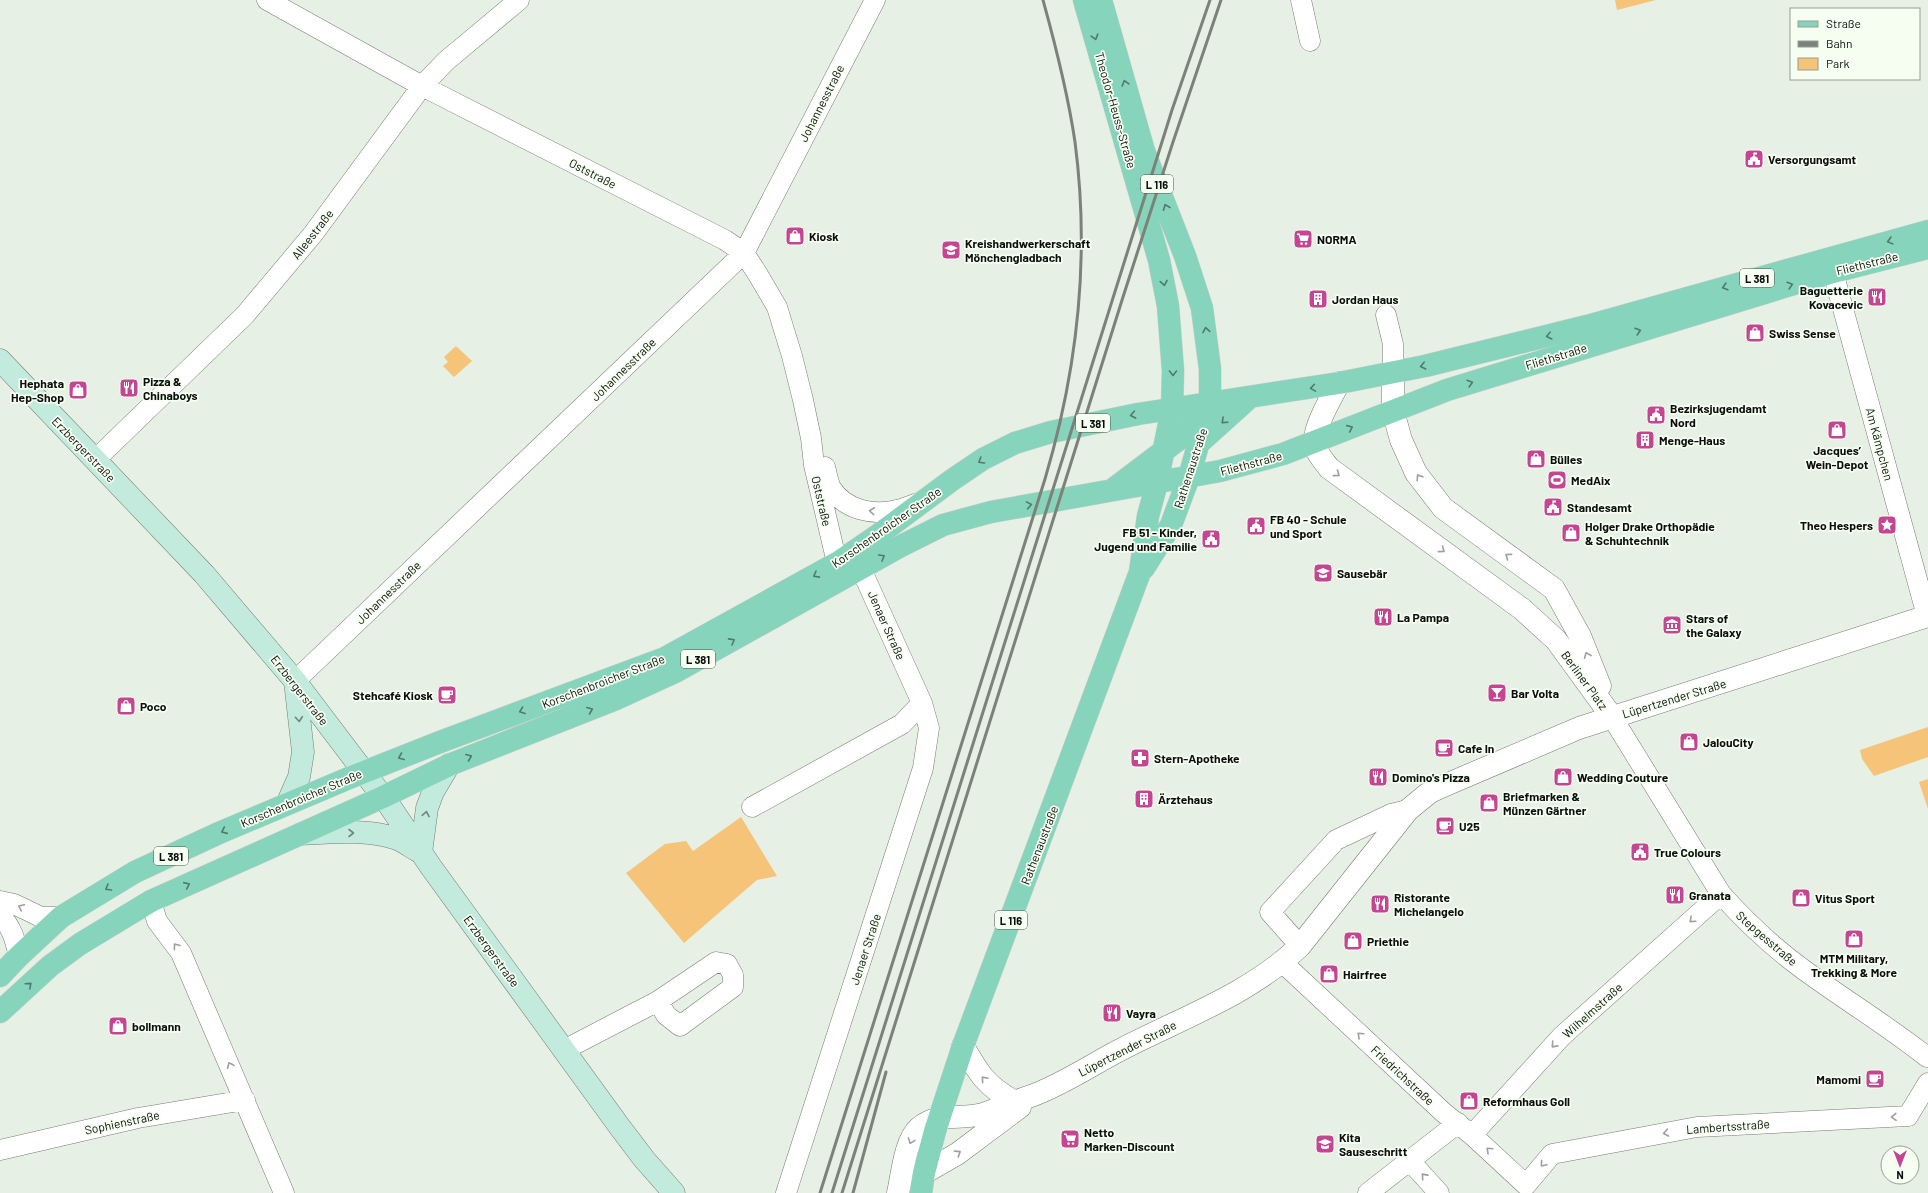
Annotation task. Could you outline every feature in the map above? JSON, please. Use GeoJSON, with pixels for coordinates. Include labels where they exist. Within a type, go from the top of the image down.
{"type":"FeatureCollection","features":[{"type":"Feature","properties":{"kind":"main road","name":"Theodor-Heuss-Straße"},"geometry":{"type":"LineString","coordinates":[[1084,0],[1160,260],[1168,306],[1172,348],[1172,409]]}},
{"type":"Feature","properties":{"kind":"main road","name":"Theodor-Heuss-Straße"},"geometry":{"type":"LineString","coordinates":[[1101,0],[1144,151],[1185,256],[1202,308],[1210,369],[1210,403]]}},
{"type":"Feature","properties":{"kind":"main road","name":"Fliethstraße"},"geometry":{"type":"LineString","coordinates":[[1210,403],[1249,398],[1393,373],[1587,326],[1928,230]]}},
{"type":"Feature","properties":{"kind":"main road","name":"Fliethstraße"},"geometry":{"type":"LineString","coordinates":[[1189,477],[1252,463],[1314,443],[1447,390],[1833,272],[1928,248]]}},
{"type":"Feature","properties":{"kind":"main road","name":"Erzbergerstraße"},"geometry":{"type":"LineString","coordinates":[[0,360],[204,574],[295,681],[383,797],[421,853],[644,1159],[674,1193]]}},
{"type":"Feature","properties":{"kind":"main road"},"geometry":{"type":"LineString","coordinates":[[1157,483],[1249,398]]}},
{"type":"Feature","properties":{"kind":"main road","name":"Korschenbroicher Straße"},"geometry":{"type":"LineString","coordinates":[[0,976],[61,917],[135,872],[288,802],[440,742],[665,658],[837,563],[983,459],[1015,443],[1059,430],[1138,414],[1210,403]]}},
{"type":"Feature","properties":{"kind":"main road","name":"Rathenaustraße"},"geometry":{"type":"LineString","coordinates":[[922,1183],[940,1118],[963,1046],[1140,572],[1170,525],[1189,477],[1210,403]]}},
{"type":"Feature","properties":{"kind":"main road"},"geometry":{"type":"LineString","coordinates":[[1110,491],[1178,440],[1210,403]]}},
{"type":"Feature","properties":{"kind":"main road","name":"Rathenaustraße"},"geometry":{"type":"LineString","coordinates":[[1140,572],[1148,516],[1157,483],[1172,409]]}},
{"type":"Feature","properties":{"kind":"main road","name":"Korschenbroicher Straße"},"geometry":{"type":"LineString","coordinates":[[0,1012],[50,966],[80,944],[151,901],[383,797],[449,765],[616,699],[677,671],[943,525],[991,512],[1189,477]]}},
{"type":"Feature","properties":{"kind":"main road"},"geometry":{"type":"LineString","coordinates":[[288,802],[299,777],[303,752],[295,681]]}},
{"type":"Feature","properties":{"kind":"main road"},"geometry":{"type":"LineString","coordinates":[[298,834],[351,832],[383,834],[398,839],[421,853],[427,808],[433,792],[449,765]]}},
{"type":"Feature","properties":{"kind":"main road","name":"Erzbergerstraße"},"geometry":{"type":"LineString","coordinates":[[644,1159],[664,1193]]}},
{"type":"Feature","properties":{"kind":"street","name":"Oststraße"},"geometry":{"type":"LineString","coordinates":[[267,0],[422,86],[725,240],[744,253],[758,273],[776,307],[792,356],[811,438],[814,465],[837,563]]}},
{"type":"Feature","properties":{"kind":"street","name":"Alleestraße"},"geometry":{"type":"LineString","coordinates":[[95,460],[245,315],[313,234],[422,86],[446,61],[519,0]]}},
{"type":"Feature","properties":{"kind":"street","name":"Johannesstraße"},"geometry":{"type":"LineString","coordinates":[[295,681],[744,253],[875,0]]}},
{"type":"Feature","properties":{"kind":"street"},"geometry":{"type":"LineString","coordinates":[[1301,0],[1310,41]]}},
{"type":"Feature","properties":{"kind":"street","name":"Am Kämpchen"},"geometry":{"type":"LineString","coordinates":[[1833,272],[1927,616]]}},
{"type":"Feature","properties":{"kind":"street"},"geometry":{"type":"LineString","coordinates":[[1386,315],[1393,344],[1393,373]]}},
{"type":"Feature","properties":{"kind":"street","name":"Berliner Platz"},"geometry":{"type":"LineString","coordinates":[[1393,373],[1393,411],[1408,456],[1428,491],[1443,508],[1554,589],[1580,636],[1612,717]]}},
{"type":"Feature","properties":{"kind":"street"},"geometry":{"type":"LineString","coordinates":[[1314,443],[1320,423],[1339,383]]}},
{"type":"Feature","properties":{"kind":"street","name":"Oststraße"},"geometry":{"type":"LineString","coordinates":[[811,438],[823,461],[831,487],[843,502],[857,509],[874,512],[897,510],[923,501]]}},
{"type":"Feature","properties":{"kind":"street","name":"Berliner Platz"},"geometry":{"type":"LineString","coordinates":[[1314,443],[1320,457],[1336,473],[1522,609],[1556,640],[1612,717]]}},
{"type":"Feature","properties":{"kind":"street","name":"Jenaer Straße"},"geometry":{"type":"LineString","coordinates":[[786,1193],[923,768],[929,728],[922,703],[861,569]]}},
{"type":"Feature","properties":{"kind":"street","name":"Lüpertzender Straße"},"geometry":{"type":"LineString","coordinates":[[940,1118],[974,1115],[1039,1093],[1120,1049],[1229,997],[1262,979],[1283,963],[1300,946],[1408,810],[1430,792],[1579,728],[1927,616]]}},
{"type":"Feature","properties":{"kind":"street"},"geometry":{"type":"LineString","coordinates":[[752,807],[902,724],[922,703]]}},
{"type":"Feature","properties":{"kind":"street","name":"Stepgesstraße"},"geometry":{"type":"LineString","coordinates":[[1612,717],[1721,894],[1743,919],[1804,970],[1888,1026],[1927,1057]]}},
{"type":"Feature","properties":{"kind":"street","name":"Lüpertzender Straße"},"geometry":{"type":"LineString","coordinates":[[1300,946],[1270,912],[1336,840],[1391,814],[1408,810]]}},
{"type":"Feature","properties":{"kind":"street","name":"Wilhelmstraße"},"geometry":{"type":"LineString","coordinates":[[1368,1193],[1409,1160],[1465,1129],[1562,1036],[1721,894]]}},
{"type":"Feature","properties":{"kind":"street"},"geometry":{"type":"LineString","coordinates":[[0,901],[14,904],[41,917],[61,917]]}},
{"type":"Feature","properties":{"kind":"street"},"geometry":{"type":"LineString","coordinates":[[151,901],[157,921],[181,953],[284,1193]]}},
{"type":"Feature","properties":{"kind":"street"},"geometry":{"type":"LineString","coordinates":[[0,915],[8,923],[15,938],[19,956]]}},
{"type":"Feature","properties":{"kind":"street","name":"Friedrichstraße"},"geometry":{"type":"LineString","coordinates":[[1283,963],[1444,1113],[1465,1129],[1526,1185]]}},
{"type":"Feature","properties":{"kind":"street"},"geometry":{"type":"LineString","coordinates":[[564,1050],[658,1001]]}},
{"type":"Feature","properties":{"kind":"street"},"geometry":{"type":"LineString","coordinates":[[963,1046],[986,1081],[994,1089],[1015,1102]]}},
{"type":"Feature","properties":{"kind":"street"},"geometry":{"type":"LineString","coordinates":[[1927,1057],[1923,1070],[1928,1083]]}},
{"type":"Feature","properties":{"kind":"street","name":"Lambertsstraße"},"geometry":{"type":"LineString","coordinates":[[1526,1185],[1552,1154],[1697,1127],[1908,1116],[1928,1083]]}},
{"type":"Feature","properties":{"kind":"street"},"geometry":{"type":"LineString","coordinates":[[922,1183],[961,1151],[1039,1093]]}},
{"type":"Feature","properties":{"kind":"street","name":"Sophienstraße"},"geometry":{"type":"LineString","coordinates":[[0,1150],[138,1118],[245,1100]]}},
{"type":"Feature","properties":{"kind":"street"},"geometry":{"type":"LineString","coordinates":[[898,1193],[909,1142],[913,1133],[925,1124],[940,1118]]}},
{"type":"Feature","properties":{"kind":"street"},"geometry":{"type":"LineString","coordinates":[[1409,1160],[1439,1193]]}},
{"type":"Feature","properties":{"kind":"green space"},"geometry":{"type":"Polygon","coordinates":[[[1615,0],[1656,0],[1617,10],[1615,0]]]}},
{"type":"Feature","properties":{"kind":"green space"},"geometry":{"type":"Polygon","coordinates":[[[456,346],[472,361],[454,377],[443,366],[448,362],[444,357],[456,346]]]}},
{"type":"Feature","properties":{"kind":"green space"},"geometry":{"type":"Polygon","coordinates":[[[1928,727],[1928,757],[1874,776],[1862,759],[1860,750],[1928,727]]]}},
{"type":"Feature","properties":{"kind":"green space"},"geometry":{"type":"Polygon","coordinates":[[[1928,779],[1928,809],[1919,782],[1928,779]]]}},
{"type":"Feature","properties":{"kind":"green space"},"geometry":{"type":"Polygon","coordinates":[[[741,817],[777,876],[757,880],[684,943],[626,873],[665,844],[686,841],[693,851],[741,817]]]}},
{"type":"Feature","properties":{"kind":"railway"},"geometry":{"type":"LineString","coordinates":[[820,1193],[1045,479],[1066,396],[1078,312],[1081,269],[1079,185],[1075,142],[1069,106],[1043,0]]}},
{"type":"Feature","properties":{"kind":"railway"},"geometry":{"type":"LineString","coordinates":[[832,1193],[1172,110],[1210,0]]}},
{"type":"Feature","properties":{"kind":"railway"},"geometry":{"type":"LineString","coordinates":[[842,1193],[1123,297],[1221,0]]}},
{"type":"Feature","properties":{"kind":"railway"},"geometry":{"type":"LineString","coordinates":[[853,1193],[886,1072]]}},
{"type":"Feature","properties":{"kind":"place","name":"Versorgungsamt"},"geometry":{"type":"Point","coordinates":[1754,159]}},
{"type":"Feature","properties":{"kind":"place","name":"Kiosk"},"geometry":{"type":"Point","coordinates":[795,236]}},
{"type":"Feature","properties":{"kind":"place","name":"NORMA"},"geometry":{"type":"Point","coordinates":[1303,239]}},
{"type":"Feature","properties":{"kind":"place","name":"Kreishandwerkerschaft Mönchengladbach"},"geometry":{"type":"Point","coordinates":[951,250]}},
{"type":"Feature","properties":{"kind":"place","name":"Baguetterie Kovacevic"},"geometry":{"type":"Point","coordinates":[1877,297]}},
{"type":"Feature","properties":{"kind":"place","name":"Jordan Haus"},"geometry":{"type":"Point","coordinates":[1318,299]}},
{"type":"Feature","properties":{"kind":"place","name":"Swiss Sense"},"geometry":{"type":"Point","coordinates":[1755,333]}},
{"type":"Feature","properties":{"kind":"place","name":"Pizza & Chinaboys"},"geometry":{"type":"Point","coordinates":[129,388]}},
{"type":"Feature","properties":{"kind":"place","name":"Hephata Hep-Shop"},"geometry":{"type":"Point","coordinates":[78,390]}},
{"type":"Feature","properties":{"kind":"place","name":"Bezirksjugendamt Nord"},"geometry":{"type":"Point","coordinates":[1656,415]}},
{"type":"Feature","properties":{"kind":"place","name":"Jacques’ Wein-Depot"},"geometry":{"type":"Point","coordinates":[1837,430]}},
{"type":"Feature","properties":{"kind":"place","name":"Menge-Haus"},"geometry":{"type":"Point","coordinates":[1645,440]}},
{"type":"Feature","properties":{"kind":"place","name":"Bülles"},"geometry":{"type":"Point","coordinates":[1536,459]}},
{"type":"Feature","properties":{"kind":"place","name":"MedAix"},"geometry":{"type":"Point","coordinates":[1557,480]}},
{"type":"Feature","properties":{"kind":"place","name":"Standesamt"},"geometry":{"type":"Point","coordinates":[1553,507]}},
{"type":"Feature","properties":{"kind":"place","name":"Theo Hespers"},"geometry":{"type":"Point","coordinates":[1887,525]}},
{"type":"Feature","properties":{"kind":"place","name":"FB 40 - Schule und Sport"},"geometry":{"type":"Point","coordinates":[1256,526]}},
{"type":"Feature","properties":{"kind":"place","name":"Holger Drake Orthopädie & Schuhtechnik"},"geometry":{"type":"Point","coordinates":[1571,533]}},
{"type":"Feature","properties":{"kind":"place","name":"FB 51 - Kinder, Jugend und Familie"},"geometry":{"type":"Point","coordinates":[1211,539]}},
{"type":"Feature","properties":{"kind":"place","name":"Sausebär"},"geometry":{"type":"Point","coordinates":[1323,573]}},
{"type":"Feature","properties":{"kind":"place","name":"La Pampa"},"geometry":{"type":"Point","coordinates":[1383,617]}},
{"type":"Feature","properties":{"kind":"place","name":"Stars of the Galaxy"},"geometry":{"type":"Point","coordinates":[1672,625]}},
{"type":"Feature","properties":{"kind":"place","name":"Bar Volta"},"geometry":{"type":"Point","coordinates":[1497,693]}},
{"type":"Feature","properties":{"kind":"place","name":"Stehcafé Kiosk"},"geometry":{"type":"Point","coordinates":[447,695]}},
{"type":"Feature","properties":{"kind":"place","name":"Poco"},"geometry":{"type":"Point","coordinates":[126,706]}},
{"type":"Feature","properties":{"kind":"place","name":"JalouCity"},"geometry":{"type":"Point","coordinates":[1689,742]}},
{"type":"Feature","properties":{"kind":"place","name":"Cafe In"},"geometry":{"type":"Point","coordinates":[1444,748]}},
{"type":"Feature","properties":{"kind":"place","name":"Stern-Apotheke"},"geometry":{"type":"Point","coordinates":[1140,758]}},
{"type":"Feature","properties":{"kind":"place","name":"Domino's Pizza"},"geometry":{"type":"Point","coordinates":[1378,777]}},
{"type":"Feature","properties":{"kind":"place","name":"Wedding Couture"},"geometry":{"type":"Point","coordinates":[1563,777]}},
{"type":"Feature","properties":{"kind":"place","name":"Ärztehaus"},"geometry":{"type":"Point","coordinates":[1144,799]}},
{"type":"Feature","properties":{"kind":"place","name":"Briefmarken & Münzen Gärtner"},"geometry":{"type":"Point","coordinates":[1489,803]}},
{"type":"Feature","properties":{"kind":"place","name":"U25"},"geometry":{"type":"Point","coordinates":[1445,826]}},
{"type":"Feature","properties":{"kind":"place","name":"True Colours"},"geometry":{"type":"Point","coordinates":[1640,852]}},
{"type":"Feature","properties":{"kind":"place","name":"Granata"},"geometry":{"type":"Point","coordinates":[1675,895]}},
{"type":"Feature","properties":{"kind":"place","name":"Vitus Sport"},"geometry":{"type":"Point","coordinates":[1801,898]}},
{"type":"Feature","properties":{"kind":"place","name":"Ristorante Michelangelo"},"geometry":{"type":"Point","coordinates":[1380,904]}},
{"type":"Feature","properties":{"kind":"place","name":"MTM Military, Trekking & More"},"geometry":{"type":"Point","coordinates":[1854,939]}},
{"type":"Feature","properties":{"kind":"place","name":"Priethie"},"geometry":{"type":"Point","coordinates":[1353,941]}},
{"type":"Feature","properties":{"kind":"place","name":"Hairfree"},"geometry":{"type":"Point","coordinates":[1329,974]}},
{"type":"Feature","properties":{"kind":"place","name":"Vayra"},"geometry":{"type":"Point","coordinates":[1112,1013]}},
{"type":"Feature","properties":{"kind":"place","name":"bollmann"},"geometry":{"type":"Point","coordinates":[118,1026]}},
{"type":"Feature","properties":{"kind":"place","name":"Mamomi"},"geometry":{"type":"Point","coordinates":[1875,1079]}},
{"type":"Feature","properties":{"kind":"place","name":"Reformhaus Goll"},"geometry":{"type":"Point","coordinates":[1469,1101]}},
{"type":"Feature","properties":{"kind":"place","name":"Netto Marken-Discount"},"geometry":{"type":"Point","coordinates":[1070,1139]}},
{"type":"Feature","properties":{"kind":"place","name":"Kita Sauseschritt"},"geometry":{"type":"Point","coordinates":[1325,1144]}}]}
